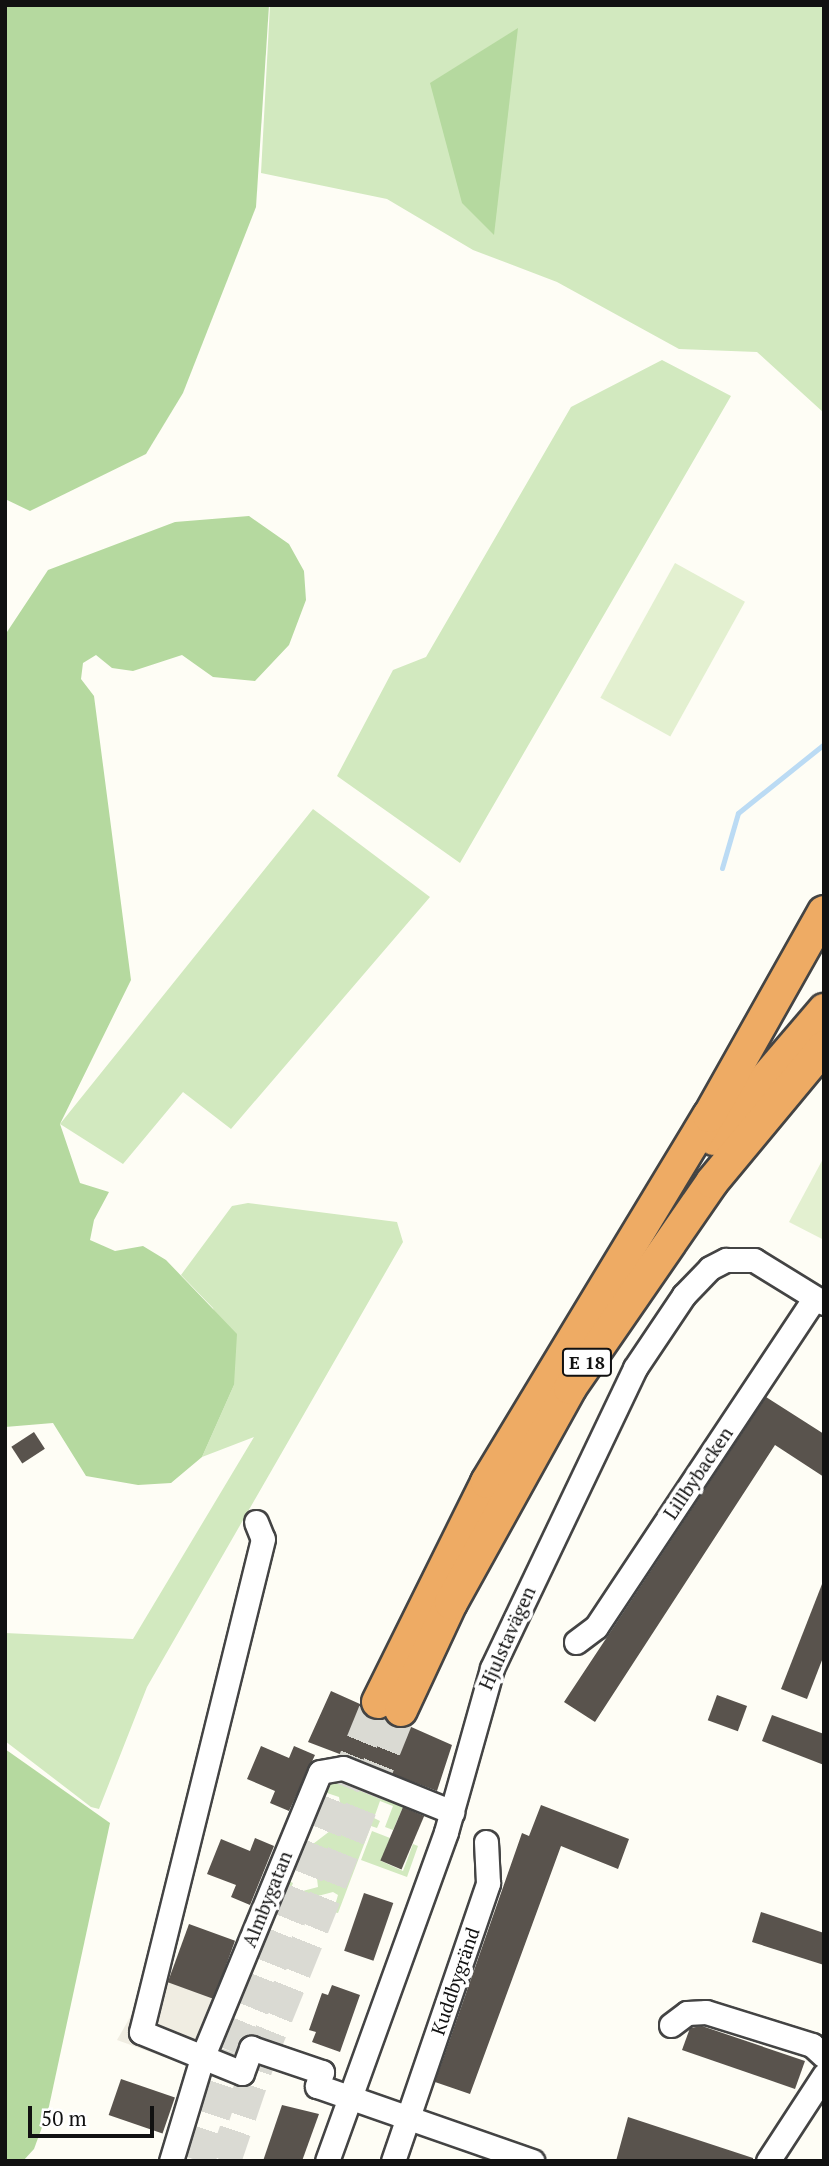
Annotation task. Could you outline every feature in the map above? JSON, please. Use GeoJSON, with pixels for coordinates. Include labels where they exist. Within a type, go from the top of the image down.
{"type":"FeatureCollection","features":[{"type":"Feature","properties":{"kind":"highway"},"geometry":{"type":"LineString","coordinates":[[618,1268],[824,912]]}},
{"type":"Feature","properties":{"kind":"highway","name":"E 18"},"geometry":{"type":"LineString","coordinates":[[824,1010],[740,1106],[618,1268],[487,1482],[389,1706],[570,1388],[712,1182],[824,1047]]}},
{"type":"Feature","properties":{"kind":"street","name":"Hjulstavägen"},"geometry":{"type":"LineString","coordinates":[[327,2161],[452,1812],[478,1707],[492,1668],[606,1422],[670,1313],[710,1268],[740,1258],[754,1261],[819,1301]]}},
{"type":"Feature","properties":{"kind":"street","name":"Lillbybacken"},"geometry":{"type":"LineString","coordinates":[[576,1642],[596,1627],[819,1301]]}},
{"type":"Feature","properties":{"kind":"street"},"geometry":{"type":"LineString","coordinates":[[256,1522],[263,1539],[141,2032],[242,2073],[251,2048],[322,2072],[317,2087],[532,2161]]}},
{"type":"Feature","properties":{"kind":"street","name":"Almbygatan"},"geometry":{"type":"LineString","coordinates":[[171,2161],[202,2058],[320,1772],[344,1768],[452,1812]]}},
{"type":"Feature","properties":{"kind":"street","name":"Kuddbygränd"},"geometry":{"type":"LineString","coordinates":[[393,2161],[488,1883],[486,1842]]}},
{"type":"Feature","properties":{"kind":"street"},"geometry":{"type":"LineString","coordinates":[[671,2025],[687,2013],[706,2012],[812,2045],[824,2056]]}},
{"type":"Feature","properties":{"kind":"street"},"geometry":{"type":"LineString","coordinates":[[768,2161],[824,2075]]}},
{"type":"Feature","properties":{"kind":"green space"},"geometry":{"type":"Polygon","coordinates":[[[5,5],[269,5],[256,207],[183,393],[146,454],[30,511],[5,499],[5,5]]]}},
{"type":"Feature","properties":{"kind":"green space"},"geometry":{"type":"Polygon","coordinates":[[[270,5],[824,5],[824,413],[757,352],[679,349],[557,282],[473,250],[387,199],[261,173],[270,5]]]}},
{"type":"Feature","properties":{"kind":"green space"},"geometry":{"type":"Polygon","coordinates":[[[518,28],[494,235],[462,203],[430,83],[518,28]]]}},
{"type":"Feature","properties":{"kind":"green space"},"geometry":{"type":"Polygon","coordinates":[[[662,360],[731,396],[460,863],[337,776],[393,670],[426,657],[571,407],[662,360]]]}},
{"type":"Feature","properties":{"kind":"green space"},"geometry":{"type":"Polygon","coordinates":[[[249,516],[289,544],[304,571],[306,600],[289,645],[255,681],[213,677],[182,655],[133,671],[112,668],[96,655],[83,663],[81,679],[94,696],[131,980],[60,1124],[80,1183],[109,1192],[94,1220],[90,1240],[115,1251],[143,1246],[166,1260],[237,1334],[234,1385],[202,1457],[171,1483],[138,1485],[86,1476],[53,1423],[5,1427],[5,635],[48,570],[175,522],[249,516]]]}},
{"type":"Feature","properties":{"kind":"green space"},"geometry":{"type":"Polygon","coordinates":[[[675,563],[745,602],[670,736],[600,698],[675,563]]]}},
{"type":"Feature","properties":{"kind":"green space"},"geometry":{"type":"Polygon","coordinates":[[[313,809],[430,897],[231,1129],[183,1092],[123,1164],[60,1124],[313,809]]]}},
{"type":"Feature","properties":{"kind":"green space"},"geometry":{"type":"Polygon","coordinates":[[[824,1157],[824,1240],[789,1222],[824,1157]]]}},
{"type":"Feature","properties":{"kind":"green space"},"geometry":{"type":"Polygon","coordinates":[[[248,1203],[397,1222],[403,1242],[147,1687],[99,1809],[91,1807],[5,1741],[5,1633],[133,1639],[254,1437],[202,1457],[234,1385],[213,1308],[181,1275],[232,1206],[248,1203]]]}},
{"type":"Feature","properties":{"kind":"green space"},"geometry":{"type":"Polygon","coordinates":[[[5,1749],[110,1823],[48,2111],[34,2149],[23,2161],[5,2161],[5,1749]]]}},
{"type":"Feature","properties":{"kind":"green space"},"geometry":{"type":"Polygon","coordinates":[[[326,1774],[341,1774],[405,1802],[393,1830],[385,1827],[393,1806],[380,1801],[374,1818],[380,1821],[377,1828],[371,1826],[338,1913],[333,1912],[338,1895],[333,1892],[299,1901],[295,1893],[318,1887],[313,1844],[343,1821],[339,1797],[327,1793],[323,1801],[315,1801],[284,1879],[293,1883],[290,1890],[275,1885],[326,1774]]]}},
{"type":"Feature","properties":{"kind":"green space"},"geometry":{"type":"Polygon","coordinates":[[[372,1831],[390,1838],[381,1861],[403,1871],[413,1844],[418,1846],[407,1877],[361,1860],[372,1831]]]}},
{"type":"Feature","properties":{"kind":"shaded area"},"geometry":{"type":"Polygon","coordinates":[[[160,1965],[226,1988],[186,2065],[117,2040],[160,1965]]]}},
{"type":"Feature","properties":{"kind":"building"},"geometry":{"type":"Polygon","coordinates":[[[766,1397],[824,1434],[824,1477],[775,1445],[595,1722],[564,1702],[766,1397]]]}},
{"type":"Feature","properties":{"kind":"building"},"geometry":{"type":"Polygon","coordinates":[[[34,1432],[45,1449],[22,1463],[11,1447],[34,1432]]]}},
{"type":"Feature","properties":{"kind":"building"},"geometry":{"type":"Polygon","coordinates":[[[824,1579],[824,1655],[807,1699],[781,1689],[824,1579]]]}},
{"type":"Feature","properties":{"kind":"building"},"geometry":{"type":"Polygon","coordinates":[[[331,1691],[360,1704],[370,1719],[385,1718],[394,1727],[409,1726],[452,1745],[437,1791],[308,1742],[331,1691]]]}},
{"type":"Feature","properties":{"kind":"building"},"geometry":{"type":"Polygon","coordinates":[[[717,1695],[747,1706],[738,1731],[708,1720],[717,1695]]]}},
{"type":"Feature","properties":{"kind":"building"},"geometry":{"type":"Polygon","coordinates":[[[772,1715],[824,1734],[824,1765],[762,1741],[772,1715]]]}},
{"type":"Feature","properties":{"kind":"building"},"geometry":{"type":"Polygon","coordinates":[[[261,1746],[289,1758],[294,1746],[315,1755],[289,1811],[270,1803],[275,1791],[247,1779],[261,1746]]]}},
{"type":"Feature","properties":{"kind":"building"},"geometry":{"type":"Polygon","coordinates":[[[541,1805],[629,1839],[618,1869],[561,1846],[470,2094],[435,2082],[522,1833],[529,1836],[541,1805]]]}},
{"type":"Feature","properties":{"kind":"building"},"geometry":{"type":"Polygon","coordinates":[[[403,1807],[424,1816],[402,1869],[380,1860],[403,1807]]]}},
{"type":"Feature","properties":{"kind":"building"},"geometry":{"type":"Polygon","coordinates":[[[255,1838],[274,1846],[250,1905],[231,1897],[236,1885],[207,1874],[221,1839],[250,1851],[255,1838]]]}},
{"type":"Feature","properties":{"kind":"building"},"geometry":{"type":"Polygon","coordinates":[[[364,1893],[393,1903],[373,1961],[344,1951],[364,1893]]]}},
{"type":"Feature","properties":{"kind":"building"},"geometry":{"type":"Polygon","coordinates":[[[761,1912],[824,1933],[824,1965],[752,1942],[761,1912]]]}},
{"type":"Feature","properties":{"kind":"building"},"geometry":{"type":"Polygon","coordinates":[[[189,1924],[235,1941],[214,1999],[168,1982],[189,1924]]]}},
{"type":"Feature","properties":{"kind":"building"},"geometry":{"type":"Polygon","coordinates":[[[332,1985],[360,1995],[340,2052],[312,2042],[316,2032],[309,2030],[322,1993],[328,1995],[332,1985]]]}},
{"type":"Feature","properties":{"kind":"building"},"geometry":{"type":"Polygon","coordinates":[[[702,2026],[805,2061],[795,2089],[682,2050],[690,2028],[702,2026]]]}},
{"type":"Feature","properties":{"kind":"building"},"geometry":{"type":"Polygon","coordinates":[[[121,2079],[175,2098],[163,2133],[109,2115],[121,2079]]]}},
{"type":"Feature","properties":{"kind":"building"},"geometry":{"type":"Polygon","coordinates":[[[282,2105],[319,2114],[302,2161],[263,2161],[282,2105]]]}},
{"type":"Feature","properties":{"kind":"building"},"geometry":{"type":"Polygon","coordinates":[[[628,2117],[753,2158],[753,2161],[616,2161],[628,2117]]]}},
{"type":"Feature","properties":{"kind":"waterway"},"geometry":{"type":"LineString","coordinates":[[722,868],[738,813],[824,744]]}},
{"type":"Feature","properties":{"kind":"tunnel"},"geometry":{"type":"LineString","coordinates":[[199,2161],[235,2053],[378,1702]]}},
{"type":"Feature","properties":{"kind":"tunnel"},"geometry":{"type":"LineString","coordinates":[[225,2161],[259,2061],[401,1710]]}}]}
